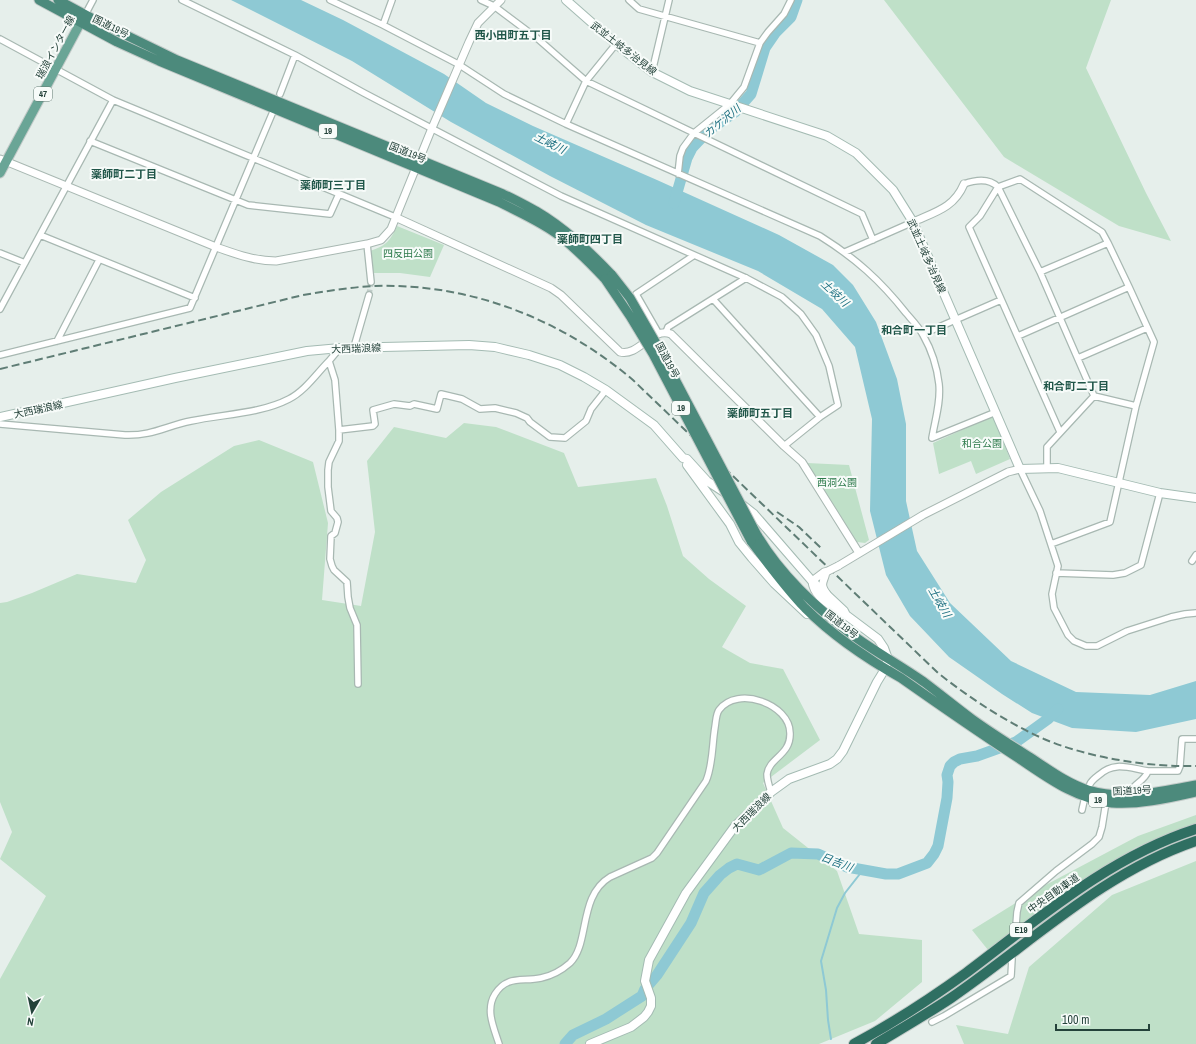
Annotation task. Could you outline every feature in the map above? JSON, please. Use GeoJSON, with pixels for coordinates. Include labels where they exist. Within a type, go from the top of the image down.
{"type":"FeatureCollection","features":[{"type":"Feature","properties":{"kind":"highway","name":"国道19号"},"geometry":{"type":"LineString","coordinates":[[39,0],[117,42],[159,61],[418,163]]}},
{"type":"Feature","properties":{"kind":"highway","name":"国道19号"},"geometry":{"type":"LineString","coordinates":[[58,0],[177,60],[418,163],[538,222],[560,236],[608,277],[771,568],[805,608],[829,629],[885,669],[1015,752],[1060,785],[1085,797],[1106,802],[1140,802],[1196,792]]}},
{"type":"Feature","properties":{"kind":"highway","name":"国道19号"},"geometry":{"type":"LineString","coordinates":[[754,538],[810,600],[830,617],[858,639],[922,681],[998,741]]}},
{"type":"Feature","properties":{"kind":"highway","name":"国道19号"},"geometry":{"type":"LineString","coordinates":[[1015,752],[1087,790],[1110,795],[1148,794],[1196,785]]}},
{"type":"Feature","properties":{"kind":"highway","name":"中央自動車道"},"geometry":{"type":"LineString","coordinates":[[854,1044],[884,1028],[931,998],[1082,886],[1110,869],[1161,842],[1196,829]]}},
{"type":"Feature","properties":{"kind":"highway","name":"E19"},"geometry":{"type":"LineString","coordinates":[[876,1044],[952,997],[1009,953],[1115,879],[1166,853],[1196,842]]}},
{"type":"Feature","properties":{"kind":"main road","name":"武並土岐多治見線"},"geometry":{"type":"LineString","coordinates":[[566,0],[616,44],[652,72],[690,91],[827,136],[856,153],[877,173],[893,190],[913,222],[1020,469]]}},
{"type":"Feature","properties":{"kind":"main road","name":"瑞浪インター線"},"geometry":{"type":"LineString","coordinates":[[0,173],[3,160],[56,70],[85,14]]}},
{"type":"Feature","properties":{"kind":"main road","name":"大西瑞浪線"},"geometry":{"type":"LineString","coordinates":[[0,417],[235,365],[307,351],[354,347],[469,345],[496,348],[529,355],[560,365],[584,377],[606,390],[654,425],[683,458]]}},
{"type":"Feature","properties":{"kind":"main road"},"geometry":{"type":"LineString","coordinates":[[683,458],[687,459],[708,481],[745,506],[754,514],[812,581],[844,611],[846,615],[878,639],[884,648],[888,659]]}},
{"type":"Feature","properties":{"kind":"main road"},"geometry":{"type":"LineString","coordinates":[[683,458],[684,462],[730,524],[740,542],[774,583],[798,607],[817,623],[829,629]]}},
{"type":"Feature","properties":{"kind":"main road"},"geometry":{"type":"LineString","coordinates":[[1020,469],[1058,468],[1160,493],[1196,498]]}},
{"type":"Feature","properties":{"kind":"main road"},"geometry":{"type":"LineString","coordinates":[[730,524],[729,519],[740,508],[745,506]]}},
{"type":"Feature","properties":{"kind":"main road","name":"大西瑞浪線"},"geometry":{"type":"LineString","coordinates":[[590,1044],[622,1032],[638,1023],[648,1012],[651,1006],[651,998],[645,980],[649,960],[686,893],[735,826],[771,792],[789,779],[830,764],[837,759],[843,751],[885,669],[888,659]]}},
{"type":"Feature","properties":{"kind":"street"},"geometry":{"type":"LineString","coordinates":[[85,14],[93,0]]}},
{"type":"Feature","properties":{"kind":"street"},"geometry":{"type":"LineString","coordinates":[[182,0],[295,55],[561,196],[693,256],[746,278],[782,297],[802,314],[816,335],[829,366],[838,405],[820,417],[784,446]]}},
{"type":"Feature","properties":{"kind":"street"},"geometry":{"type":"LineString","coordinates":[[330,0],[384,25],[504,94],[566,124],[820,236],[845,252],[872,274],[923,334],[934,359],[939,384],[939,404],[932,438],[996,412]]}},
{"type":"Feature","properties":{"kind":"street"},"geometry":{"type":"LineString","coordinates":[[384,25],[392,0]]}},
{"type":"Feature","properties":{"kind":"street"},"geometry":{"type":"LineString","coordinates":[[481,0],[494,6],[538,39],[586,81],[862,214],[873,240]]}},
{"type":"Feature","properties":{"kind":"street"},"geometry":{"type":"LineString","coordinates":[[3,160],[246,258],[261,261],[276,261],[381,240],[391,229],[457,67],[478,23],[501,0]]}},
{"type":"Feature","properties":{"kind":"street"},"geometry":{"type":"LineString","coordinates":[[629,0],[639,9],[760,43]]}},
{"type":"Feature","properties":{"kind":"street"},"geometry":{"type":"LineString","coordinates":[[652,72],[669,0]]}},
{"type":"Feature","properties":{"kind":"street"},"geometry":{"type":"LineString","coordinates":[[678,174],[680,156],[683,148],[694,133],[730,104],[744,87],[760,43],[784,14],[791,0]]}},
{"type":"Feature","properties":{"kind":"street"},"geometry":{"type":"LineString","coordinates":[[1,41],[113,100],[395,217],[551,288],[561,295],[620,352],[631,352],[746,278]]}},
{"type":"Feature","properties":{"kind":"street"},"geometry":{"type":"LineString","coordinates":[[566,124],[586,81],[616,44]]}},
{"type":"Feature","properties":{"kind":"street"},"geometry":{"type":"LineString","coordinates":[[280,94],[295,55]]}},
{"type":"Feature","properties":{"kind":"street"},"geometry":{"type":"LineString","coordinates":[[0,309],[113,100]]}},
{"type":"Feature","properties":{"kind":"street"},"geometry":{"type":"LineString","coordinates":[[0,355],[190,308],[272,114]]}},
{"type":"Feature","properties":{"kind":"street"},"geometry":{"type":"LineString","coordinates":[[90,141],[248,205],[330,214],[339,194]]}},
{"type":"Feature","properties":{"kind":"street"},"geometry":{"type":"LineString","coordinates":[[1051,544],[1110,522],[1136,406],[1154,342],[1102,232],[1020,179],[998,187],[980,216],[969,227],[1060,432]]}},
{"type":"Feature","properties":{"kind":"street"},"geometry":{"type":"LineString","coordinates":[[845,252],[947,207],[960,193],[964,184],[971,181],[981,180],[994,183],[998,187],[1040,272],[1094,396]]}},
{"type":"Feature","properties":{"kind":"street"},"geometry":{"type":"LineString","coordinates":[[40,236],[195,298]]}},
{"type":"Feature","properties":{"kind":"street"},"geometry":{"type":"LineString","coordinates":[[1040,272],[1108,243]]}},
{"type":"Feature","properties":{"kind":"street"},"geometry":{"type":"LineString","coordinates":[[367,244],[371,282]]}},
{"type":"Feature","properties":{"kind":"street"},"geometry":{"type":"LineString","coordinates":[[0,253],[25,263]]}},
{"type":"Feature","properties":{"kind":"street"},"geometry":{"type":"LineString","coordinates":[[693,256],[636,294],[662,333],[671,334],[802,462],[859,553]]}},
{"type":"Feature","properties":{"kind":"street"},"geometry":{"type":"LineString","coordinates":[[57,341],[99,260]]}},
{"type":"Feature","properties":{"kind":"street"},"geometry":{"type":"LineString","coordinates":[[1018,336],[1129,287]]}},
{"type":"Feature","properties":{"kind":"street"},"geometry":{"type":"LineString","coordinates":[[354,347],[369,295]]}},
{"type":"Feature","properties":{"kind":"street"},"geometry":{"type":"LineString","coordinates":[[713,300],[820,417]]}},
{"type":"Feature","properties":{"kind":"street"},"geometry":{"type":"LineString","coordinates":[[923,334],[1002,300]]}},
{"type":"Feature","properties":{"kind":"street"},"geometry":{"type":"LineString","coordinates":[[1078,358],[1147,328]]}},
{"type":"Feature","properties":{"kind":"street"},"geometry":{"type":"LineString","coordinates":[[0,424],[125,435],[153,433],[185,422],[272,406],[289,399],[297,394],[340,348]]}},
{"type":"Feature","properties":{"kind":"street"},"geometry":{"type":"LineString","coordinates":[[329,361],[336,390],[339,430],[339,442],[329,462],[328,470],[328,487],[331,511],[337,518],[338,522],[334,533],[331,536],[330,559],[334,570],[347,582],[350,608],[357,622],[358,684]]}},
{"type":"Feature","properties":{"kind":"street"},"geometry":{"type":"LineString","coordinates":[[339,430],[374,426],[373,410],[394,404],[410,406],[414,404],[437,409],[441,394],[462,399],[480,409],[495,408],[516,413],[527,418],[550,437],[565,438],[586,421],[591,409],[606,390]]}},
{"type":"Feature","properties":{"kind":"street"},"geometry":{"type":"LineString","coordinates":[[1094,396],[1136,406]]}},
{"type":"Feature","properties":{"kind":"street"},"geometry":{"type":"LineString","coordinates":[[1047,469],[1047,447],[1094,396]]}},
{"type":"Feature","properties":{"kind":"street"},"geometry":{"type":"LineString","coordinates":[[846,615],[842,614],[814,591],[812,581],[822,573],[838,566],[923,515],[1008,472],[1020,469],[1040,511],[1058,566],[1052,594],[1054,608],[1068,635],[1074,641],[1086,646],[1097,646],[1127,631],[1171,617],[1196,613]]}},
{"type":"Feature","properties":{"kind":"street"},"geometry":{"type":"LineString","coordinates":[[1056,572],[1114,575],[1125,573],[1141,565],[1160,493]]}},
{"type":"Feature","properties":{"kind":"street"},"geometry":{"type":"LineString","coordinates":[[1192,561],[1196,555]]}},
{"type":"Feature","properties":{"kind":"street"},"geometry":{"type":"LineString","coordinates":[[827,572],[822,588],[828,596]]}},
{"type":"Feature","properties":{"kind":"street"},"geometry":{"type":"LineString","coordinates":[[499,1044],[490,1015],[494,996],[501,986],[508,982],[517,979],[542,978],[556,973],[571,962],[580,946],[586,914],[598,888],[610,877],[652,858],[658,853],[706,781],[710,769],[712,743],[718,712],[726,703],[733,699],[754,699],[776,708],[783,715],[790,728],[791,735],[787,748],[769,769],[768,780],[771,792]]}},
{"type":"Feature","properties":{"kind":"street"},"geometry":{"type":"LineString","coordinates":[[1090,784],[1100,773],[1111,767],[1122,766],[1148,770],[1178,771],[1180,766],[1182,739],[1196,738]]}},
{"type":"Feature","properties":{"kind":"street"},"geometry":{"type":"LineString","coordinates":[[1131,795],[1131,791],[1134,787],[1144,780],[1148,770]]}},
{"type":"Feature","properties":{"kind":"street"},"geometry":{"type":"LineString","coordinates":[[1082,810],[1084,801]]}},
{"type":"Feature","properties":{"kind":"street"},"geometry":{"type":"LineString","coordinates":[[1016,925],[1019,903],[1099,837],[1106,802]]}},
{"type":"Feature","properties":{"kind":"street"},"geometry":{"type":"LineString","coordinates":[[932,1022],[1011,976],[1012,959]]}},
{"type":"Feature","properties":{"kind":"green space"},"geometry":{"type":"Polygon","coordinates":[[[884,0],[1111,0],[1086,68],[1146,193],[1171,241],[1119,226],[1004,157],[884,0]]]}},
{"type":"Feature","properties":{"kind":"green space","name":"四反田公園"},"geometry":{"type":"Polygon","coordinates":[[[397,226],[444,245],[430,277],[400,273],[373,273],[370,251],[384,245],[392,236],[397,226]]]}},
{"type":"Feature","properties":{"kind":"green space","name":"和合公園"},"geometry":{"type":"Polygon","coordinates":[[[993,416],[1010,459],[976,474],[971,461],[939,474],[933,443],[993,416]]]}},
{"type":"Feature","properties":{"kind":"green space"},"geometry":{"type":"Polygon","coordinates":[[[464,423],[496,427],[564,453],[578,487],[656,478],[667,506],[683,556],[709,579],[746,606],[722,647],[750,663],[783,669],[820,740],[763,783],[783,828],[837,871],[859,934],[922,940],[922,982],[875,1021],[819,1044],[0,1044],[0,979],[46,896],[0,859],[12,832],[0,802],[0,603],[32,593],[77,574],[136,583],[146,560],[128,520],[161,492],[234,446],[259,440],[313,462],[328,523],[322,600],[361,606],[375,532],[367,461],[394,427],[446,438],[464,423]]]}},
{"type":"Feature","properties":{"kind":"green space","name":"西洞公園"},"geometry":{"type":"Polygon","coordinates":[[[807,463],[849,465],[869,540],[865,543],[857,542],[807,463]]]}},
{"type":"Feature","properties":{"kind":"green space"},"geometry":{"type":"Polygon","coordinates":[[[1196,815],[1196,824],[1135,848],[1048,905],[988,950],[972,930],[1040,888],[1138,836],[1196,815]]]}},
{"type":"Feature","properties":{"kind":"green space"},"geometry":{"type":"Polygon","coordinates":[[[1196,861],[1196,1044],[964,1044],[956,1025],[1008,1034],[1029,967],[1112,895],[1196,861]]]}},
{"type":"Feature","properties":{"kind":"water","name":"土岐川"},"geometry":{"type":"Polygon","coordinates":[[[231,0],[301,0],[343,20],[444,74],[486,103],[533,126],[779,235],[833,265],[853,285],[876,322],[897,379],[906,424],[906,501],[917,551],[950,603],[1011,661],[1076,692],[1150,695],[1196,681],[1196,719],[1136,732],[1072,728],[1032,713],[1002,694],[949,657],[910,616],[886,575],[870,511],[872,419],[855,347],[822,309],[758,271],[646,225],[550,176],[451,122],[352,61],[231,0]]]}},
{"type":"Feature","properties":{"kind":"waterway","name":"カケ沢川"},"geometry":{"type":"LineString","coordinates":[[674,203],[687,158],[692,148],[709,130],[735,112],[751,94],[765,48],[776,32],[791,17],[797,0]]}},
{"type":"Feature","properties":{"kind":"waterway","name":"日吉川"},"geometry":{"type":"LineString","coordinates":[[565,1044],[573,1035],[606,1019],[642,996],[645,989],[657,975],[691,923],[704,893],[720,875],[729,868],[737,864],[759,870],[791,853],[818,854],[847,867],[886,874],[898,874],[927,863],[938,846],[947,798],[947,775],[950,766],[960,759],[977,756],[1016,742],[1048,719],[1058,709]]}},
{"type":"Feature","properties":{"kind":"waterway"},"geometry":{"type":"LineString","coordinates":[[831,1039],[826,990],[821,961],[837,908],[845,893],[863,870]]}},
{"type":"Feature","properties":{"kind":"tunnel"},"geometry":{"type":"LineString","coordinates":[[369,295],[371,282]]}},
{"type":"Feature","properties":{"kind":"railway"},"geometry":{"type":"LineString","coordinates":[[0,369],[303,295],[348,288],[375,286],[410,287],[445,291],[479,298],[513,309],[576,339],[605,358],[633,380],[938,673],[976,701],[1002,718],[1061,746],[1099,756],[1139,763],[1196,766]]}},
{"type":"Feature","properties":{"kind":"railway"},"geometry":{"type":"LineString","coordinates":[[777,512],[799,527],[823,550]]}},
{"type":"Feature","properties":{"kind":"district","name":"西小田町五丁目"},"geometry":{"type":"Point","coordinates":[513,35]}},
{"type":"Feature","properties":{"kind":"district","name":"薬師町二丁目"},"geometry":{"type":"Point","coordinates":[124,174]}},
{"type":"Feature","properties":{"kind":"district","name":"薬師町三丁目"},"geometry":{"type":"Point","coordinates":[333,185]}},
{"type":"Feature","properties":{"kind":"district","name":"薬師町四丁目"},"geometry":{"type":"Point","coordinates":[590,239]}},
{"type":"Feature","properties":{"kind":"district","name":"和合町一丁目"},"geometry":{"type":"Point","coordinates":[914,330]}},
{"type":"Feature","properties":{"kind":"district","name":"和合町二丁目"},"geometry":{"type":"Point","coordinates":[1076,386]}},
{"type":"Feature","properties":{"kind":"district","name":"薬師町五丁目"},"geometry":{"type":"Point","coordinates":[760,413]}}]}
